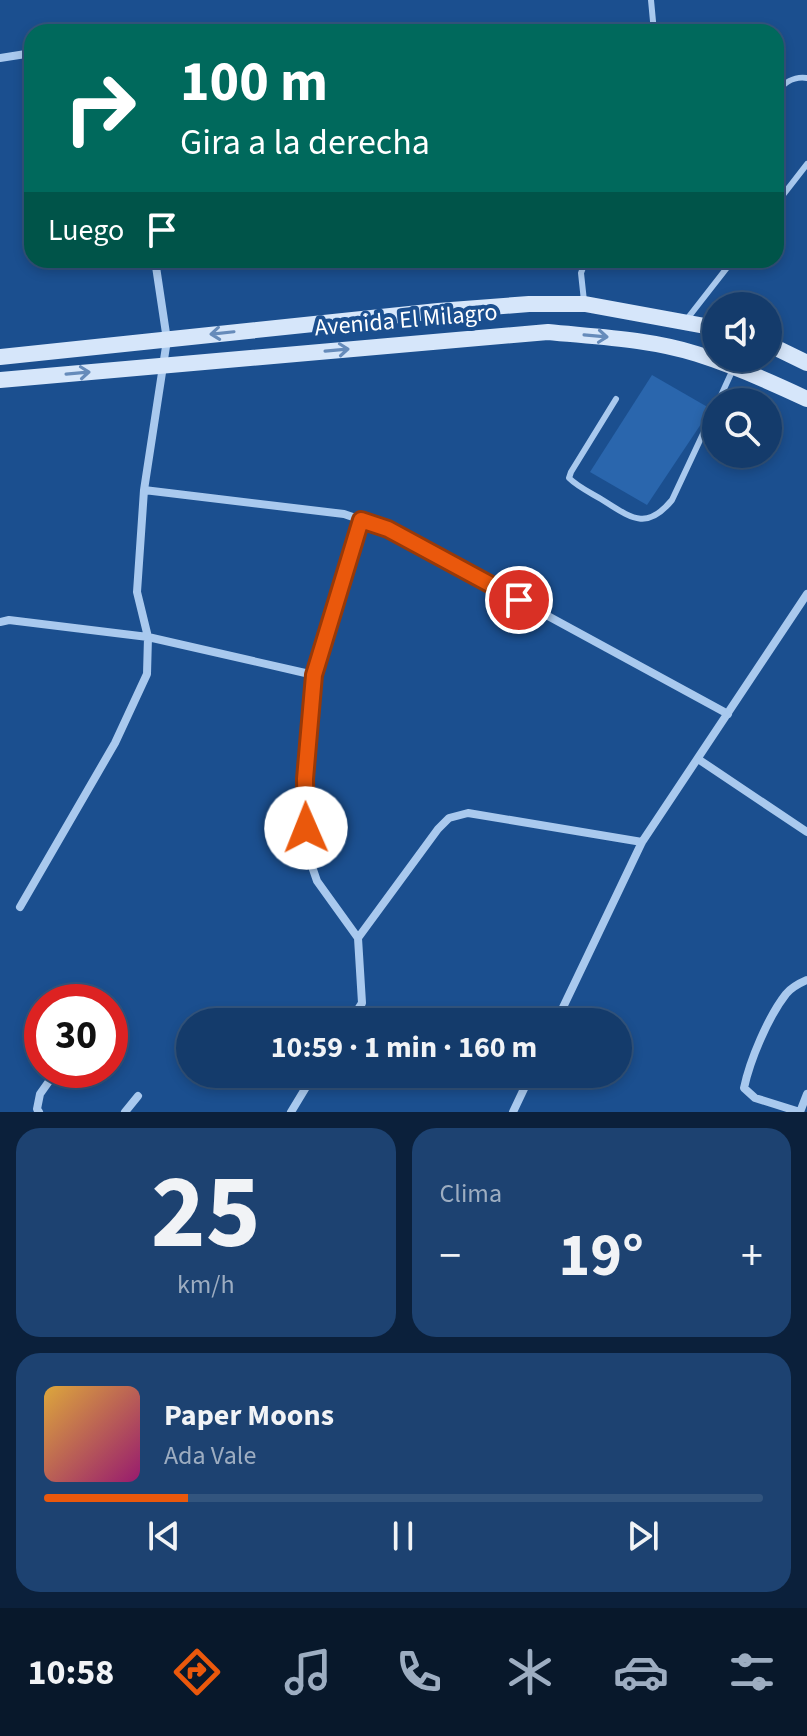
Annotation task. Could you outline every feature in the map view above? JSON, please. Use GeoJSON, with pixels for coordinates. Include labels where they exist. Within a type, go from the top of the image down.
{"type":"FeatureCollection","features":[{"type":"Feature","properties":{"kind":"main road","name":"Avenida El Milagro"},"geometry":{"type":"LineString","coordinates":[[0,357],[529,304],[585,304],[702,325]]}},
{"type":"Feature","properties":{"kind":"main road","name":"Avenida El Milagro"},"geometry":{"type":"LineString","coordinates":[[0,380],[548,332],[627,339],[702,356]]}},
{"type":"Feature","properties":{"kind":"main road"},"geometry":{"type":"LineString","coordinates":[[782,351],[807,363]]}},
{"type":"Feature","properties":{"kind":"main road","name":"Avenida El Milagro"},"geometry":{"type":"LineString","coordinates":[[745,372],[807,399]]}},
{"type":"Feature","properties":{"kind":"street"},"geometry":{"type":"LineString","coordinates":[[0,58],[24,54]]}},
{"type":"Feature","properties":{"kind":"street"},"geometry":{"type":"LineString","coordinates":[[20,907],[115,743],[147,674],[148,637],[137,592],[144,490],[167,340],[156,268]]}},
{"type":"Feature","properties":{"kind":"street"},"geometry":{"type":"LineString","coordinates":[[144,490],[344,514],[388,529],[728,714]]}},
{"type":"Feature","properties":{"kind":"street"},"geometry":{"type":"LineString","coordinates":[[359,1008],[362,1003],[358,938],[317,881],[307,852],[305,779],[314,675],[361,520]]}},
{"type":"Feature","properties":{"kind":"street"},"geometry":{"type":"LineString","coordinates":[[563,1008],[642,842],[807,594]]}},
{"type":"Feature","properties":{"kind":"street"},"geometry":{"type":"LineString","coordinates":[[0,622],[9,620],[148,637],[314,675]]}},
{"type":"Feature","properties":{"kind":"street"},"geometry":{"type":"LineString","coordinates":[[698,759],[807,832]]}},
{"type":"Feature","properties":{"kind":"street"},"geometry":{"type":"LineString","coordinates":[[358,938],[449,818],[468,813],[642,842]]}},
{"type":"Feature","properties":{"kind":"street"},"geometry":{"type":"LineString","coordinates":[[807,980],[788,991],[779,1004],[748,1069],[744,1088],[755,1098],[800,1112],[807,1094]]}},
{"type":"Feature","properties":{"kind":"street"},"geometry":{"type":"LineString","coordinates":[[39,1112],[40,1094],[44,1088]]}},
{"type":"Feature","properties":{"kind":"street"},"geometry":{"type":"LineString","coordinates":[[291,1112],[306,1088]]}},
{"type":"Feature","properties":{"kind":"street"},"geometry":{"type":"LineString","coordinates":[[513,1112],[524,1088]]}},
{"type":"Feature","properties":{"kind":"street"},"geometry":{"type":"LineString","coordinates":[[125,1112],[138,1096]]}},
{"type":"Feature","properties":{"kind":"lane"},"geometry":{"type":"LineString","coordinates":[[651,0],[653,24]]}},
{"type":"Feature","properties":{"kind":"lane"},"geometry":{"type":"LineString","coordinates":[[784,83],[800,77],[807,78]]}},
{"type":"Feature","properties":{"kind":"lane"},"geometry":{"type":"LineString","coordinates":[[784,194],[807,164]]}},
{"type":"Feature","properties":{"kind":"lane"},"geometry":{"type":"LineString","coordinates":[[583,268],[585,304]]}},
{"type":"Feature","properties":{"kind":"lane"},"geometry":{"type":"LineString","coordinates":[[685,322],[727,268]]}},
{"type":"Feature","properties":{"kind":"lane"},"geometry":{"type":"LineString","coordinates":[[616,399],[569,478],[634,519],[652,518],[672,500],[702,436]]}},
{"type":"Feature","properties":{"kind":"building"},"geometry":{"type":"Polygon","coordinates":[[[652,375],[702,404],[702,422],[647,505],[590,472],[652,375]]]}},
{"type":"Feature","properties":{"kind":"route"},"geometry":{"type":"LineString","coordinates":[[306,828],[305,779],[314,675],[361,520],[388,529],[519,600]]}}]}
